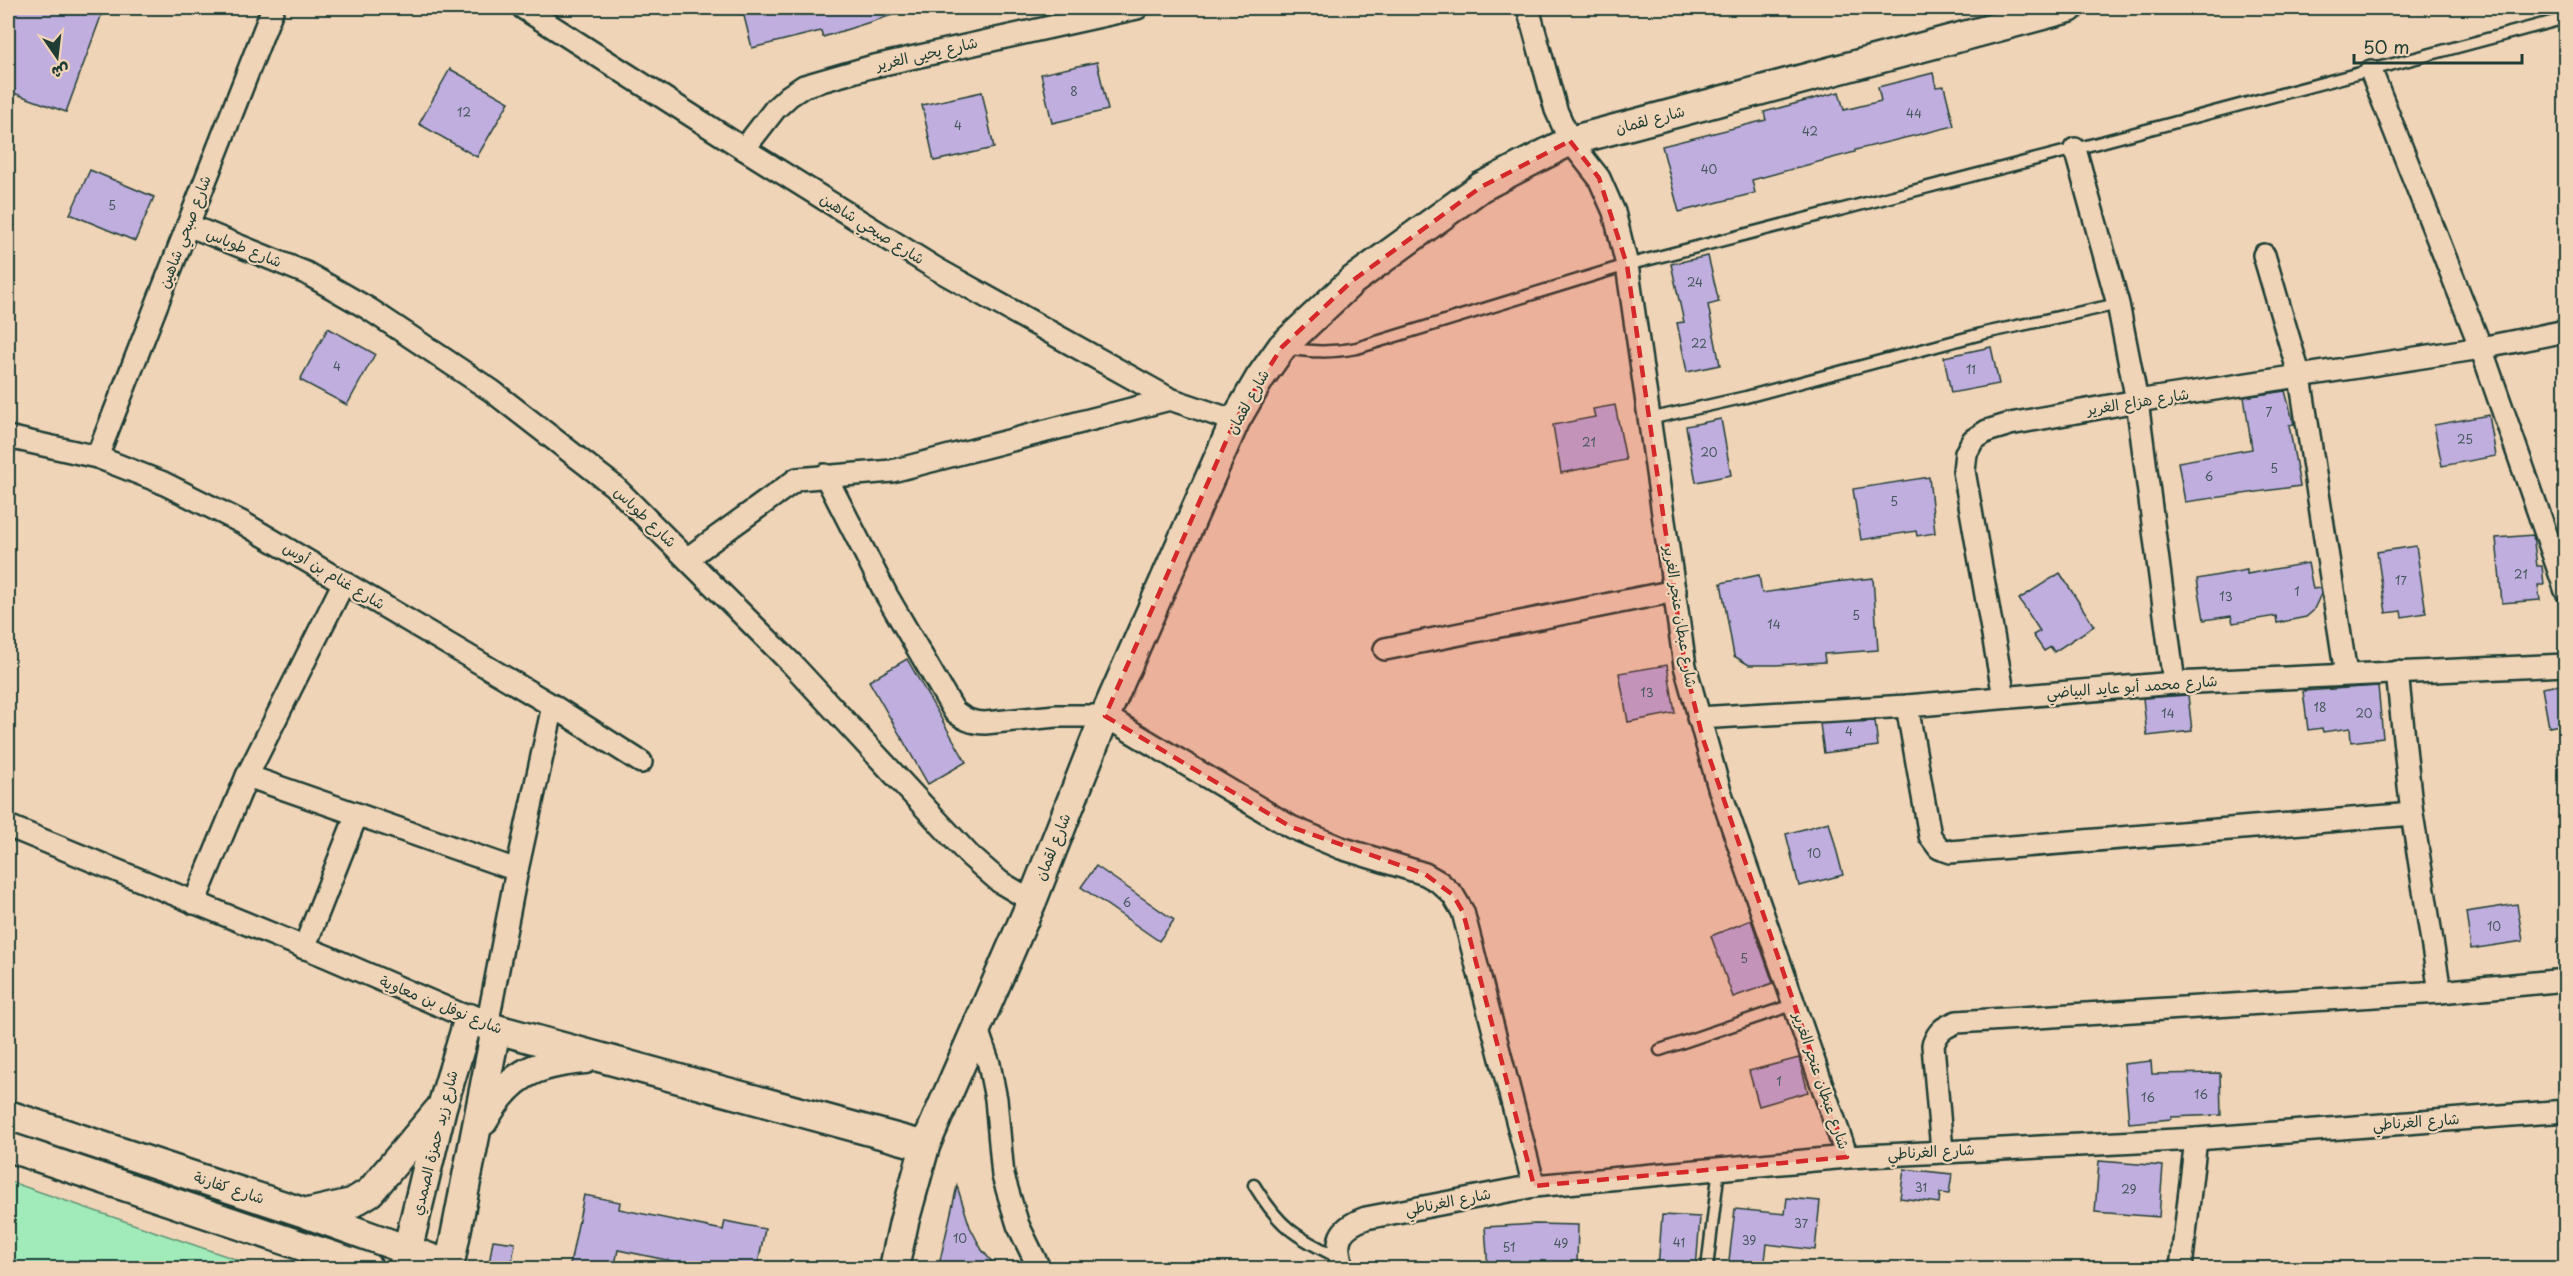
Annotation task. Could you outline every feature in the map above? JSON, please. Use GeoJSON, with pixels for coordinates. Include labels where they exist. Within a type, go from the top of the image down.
{"type":"FeatureCollection","features":[{"type":"Feature","properties":{"kind":"street","name":"شارع صبحي شاهين"},"geometry":{"type":"LineString","coordinates":[[97,457],[273,8]]}},
{"type":"Feature","properties":{"kind":"street","name":"شارع صبحي شاهين"},"geometry":{"type":"LineString","coordinates":[[524,8],[935,268],[1170,399],[1235,421]]}},
{"type":"Feature","properties":{"kind":"street","name":"شارع يحيى الغرير"},"geometry":{"type":"LineString","coordinates":[[744,149],[789,96],[804,86],[882,64],[1137,8]]}},
{"type":"Feature","properties":{"kind":"street","name":"شارع عبطان عنجر الغرير"},"geometry":{"type":"LineString","coordinates":[[1528,8],[1556,110],[1570,141],[1599,178],[1614,212],[1627,265],[1685,666],[1719,788],[1847,1157]]}},
{"type":"Feature","properties":{"kind":"street","name":"شارع لقمان"},"geometry":{"type":"LineString","coordinates":[[894,1269],[925,1146],[1032,901],[1105,716],[1235,421],[1260,378],[1282,347],[1352,281],[1408,238],[1481,187],[1570,141],[2069,8]]}},
{"type":"Feature","properties":{"kind":"street"},"geometry":{"type":"LineString","coordinates":[[2371,71],[2481,348],[2565,591]]}},
{"type":"Feature","properties":{"kind":"street"},"geometry":{"type":"LineString","coordinates":[[2075,150],[2118,304],[2137,401],[2174,683]]}},
{"type":"Feature","properties":{"kind":"street","name":"شارع طوباس"},"geometry":{"type":"LineString","coordinates":[[188,225],[306,273],[369,309],[473,378],[614,486],[792,664],[969,855],[1000,882],[1032,901]]}},
{"type":"Feature","properties":{"kind":"street"},"geometry":{"type":"LineString","coordinates":[[2264,255],[2300,377],[2346,674]]}},
{"type":"Feature","properties":{"kind":"street","name":"شارع هزاع الغرير"},"geometry":{"type":"LineString","coordinates":[[2004,697],[1964,471],[1966,453],[1973,440],[2010,424],[2137,401],[2481,348],[2565,331]]}},
{"type":"Feature","properties":{"kind":"street"},"geometry":{"type":"LineString","coordinates":[[688,558],[797,479],[825,475],[867,475],[892,471],[1170,399]]}},
{"type":"Feature","properties":{"kind":"street","name":"شارع غنام بن أوس"},"geometry":{"type":"LineString","coordinates":[[8,437],[97,457],[161,482],[233,517],[553,706],[641,762]]}},
{"type":"Feature","properties":{"kind":"street"},"geometry":{"type":"LineString","coordinates":[[825,475],[887,596],[954,711],[974,723],[1056,716],[1105,716],[1291,827],[1341,848],[1425,874],[1439,882],[1453,895],[1463,912],[1534,1186]]}},
{"type":"Feature","properties":{"kind":"street"},"geometry":{"type":"LineString","coordinates":[[194,903],[247,777],[344,582]]}},
{"type":"Feature","properties":{"kind":"street"},"geometry":{"type":"LineString","coordinates":[[1385,649],[1675,591]]}},
{"type":"Feature","properties":{"kind":"street","name":"شارع محمد أبو عايد البياضي"},"geometry":{"type":"LineString","coordinates":[[1698,718],[1907,706],[2174,683],[2565,665]]}},
{"type":"Feature","properties":{"kind":"street"},"geometry":{"type":"LineString","coordinates":[[2397,672],[2412,814],[2440,992]]}},
{"type":"Feature","properties":{"kind":"street"},"geometry":{"type":"LineString","coordinates":[[449,1267],[475,1136],[484,1024],[553,706]]}},
{"type":"Feature","properties":{"kind":"street"},"geometry":{"type":"LineString","coordinates":[[1907,706],[1930,836],[1939,848],[1950,852],[2412,814]]}},
{"type":"Feature","properties":{"kind":"street"},"geometry":{"type":"LineString","coordinates":[[247,777],[517,870]]}},
{"type":"Feature","properties":{"kind":"street"},"geometry":{"type":"LineString","coordinates":[[304,948],[357,814]]}},
{"type":"Feature","properties":{"kind":"street","name":"شارع نوفل بن معاوية"},"geometry":{"type":"LineString","coordinates":[[8,826],[484,1024],[925,1146]]}},
{"type":"Feature","properties":{"kind":"street"},"geometry":{"type":"LineString","coordinates":[[1942,1151],[1933,1045],[1937,1034],[1945,1026],[1957,1022],[2440,992],[2565,980]]}},
{"type":"Feature","properties":{"kind":"street","name":"شارع زيد حمزة الصمدي"},"geometry":{"type":"LineString","coordinates":[[406,1259],[442,1107],[484,1024]]}},
{"type":"Feature","properties":{"kind":"street"},"geometry":{"type":"LineString","coordinates":[[977,1029],[989,1064],[996,1099],[997,1132],[1003,1176],[1018,1225],[1039,1269]]}},
{"type":"Feature","properties":{"kind":"street"},"geometry":{"type":"LineString","coordinates":[[475,1136],[490,1109],[515,1078],[548,1064],[603,1058]]}},
{"type":"Feature","properties":{"kind":"street"},"geometry":{"type":"LineString","coordinates":[[305,1213],[352,1203],[370,1192],[442,1107]]}},
{"type":"Feature","properties":{"kind":"street","name":"شارع الغرناطي"},"geometry":{"type":"LineString","coordinates":[[1341,1263],[1338,1246],[1341,1233],[1351,1223],[1366,1218],[1534,1186],[1847,1157],[2196,1139],[2565,1111]]}},
{"type":"Feature","properties":{"kind":"street","name":"شارع كفارنة"},"geometry":{"type":"LineString","coordinates":[[8,1115],[305,1213],[406,1259],[449,1267]]}},
{"type":"Feature","properties":{"kind":"street"},"geometry":{"type":"LineString","coordinates":[[2181,1269],[2196,1139]]}},
{"type":"Feature","properties":{"kind":"street"},"geometry":{"type":"LineString","coordinates":[[8,1147],[368,1269]]}},
{"type":"Feature","properties":{"kind":"street"},"geometry":{"type":"LineString","coordinates":[[247,1229],[301,1269]]}},
{"type":"Feature","properties":{"kind":"lane"},"geometry":{"type":"LineString","coordinates":[[1282,347],[1314,353],[1332,353],[1357,348],[1627,265],[2075,150],[2565,18]]}},
{"type":"Feature","properties":{"kind":"lane"},"geometry":{"type":"LineString","coordinates":[[1649,418],[1746,397],[1985,333],[2118,304]]}},
{"type":"Feature","properties":{"kind":"lane"},"geometry":{"type":"LineString","coordinates":[[1660,1050],[1795,1004]]}},
{"type":"Feature","properties":{"kind":"lane"},"geometry":{"type":"LineString","coordinates":[[1707,1269],[1719,1168]]}},
{"type":"Feature","properties":{"kind":"lane"},"geometry":{"type":"LineString","coordinates":[[1254,1185],[1268,1209],[1285,1228],[1341,1263]]}},
{"type":"Feature","properties":{"kind":"highlighted area"},"geometry":{"type":"Polygon","coordinates":[[[1570,141],[1599,178],[1627,265],[1685,666],[1703,739],[1847,1157],[1534,1186],[1463,912],[1453,895],[1425,874],[1291,827],[1105,716],[1235,421],[1282,347],[1352,281],[1481,187],[1570,141]]]}},
{"type":"Feature","properties":{"kind":"green space"},"geometry":{"type":"Polygon","coordinates":[[[8,1181],[261,1268],[8,1268],[8,1181]]]}},
{"type":"Feature","properties":{"kind":"building"},"geometry":{"type":"Polygon","coordinates":[[[8,8],[104,8],[66,112],[8,91],[8,8]]]}},
{"type":"Feature","properties":{"kind":"building"},"geometry":{"type":"Polygon","coordinates":[[[742,8],[899,8],[899,13],[823,37],[821,31],[752,48],[742,8]]]}},
{"type":"Feature","properties":{"kind":"building"},"geometry":{"type":"Polygon","coordinates":[[[1097,62],[1108,110],[1052,123],[1041,74],[1097,62]]]}},
{"type":"Feature","properties":{"kind":"building"},"geometry":{"type":"Polygon","coordinates":[[[450,69],[509,102],[477,157],[419,124],[450,69]]]}},
{"type":"Feature","properties":{"kind":"building"},"geometry":{"type":"Polygon","coordinates":[[[1933,73],[1936,87],[1944,86],[1954,126],[1855,150],[1855,152],[1752,180],[1755,193],[1679,212],[1662,146],[1766,120],[1764,112],[1839,92],[1844,110],[1881,101],[1878,87],[1933,73]]]}},
{"type":"Feature","properties":{"kind":"building"},"geometry":{"type":"Polygon","coordinates":[[[982,92],[994,148],[934,161],[922,105],[982,92]]]}},
{"type":"Feature","properties":{"kind":"building"},"geometry":{"type":"Polygon","coordinates":[[[90,170],[154,197],[135,241],[70,214],[90,170]]]}},
{"type":"Feature","properties":{"kind":"building"},"geometry":{"type":"Polygon","coordinates":[[[1708,256],[1719,302],[1708,305],[1720,365],[1687,372],[1677,323],[1684,322],[1671,264],[1708,256]]]}},
{"type":"Feature","properties":{"kind":"building"},"geometry":{"type":"Polygon","coordinates":[[[328,328],[375,354],[347,405],[300,380],[328,328]]]}},
{"type":"Feature","properties":{"kind":"building"},"geometry":{"type":"Polygon","coordinates":[[[1991,347],[1999,384],[1951,393],[1944,357],[1991,347]]]}},
{"type":"Feature","properties":{"kind":"building"},"geometry":{"type":"Polygon","coordinates":[[[2285,391],[2294,424],[2289,425],[2300,486],[2185,502],[2178,462],[2252,449],[2244,397],[2285,391]]]}},
{"type":"Feature","properties":{"kind":"building"},"geometry":{"type":"Polygon","coordinates":[[[1615,405],[1626,460],[1561,473],[1553,425],[1595,417],[1593,409],[1615,405]]]}},
{"type":"Feature","properties":{"kind":"building"},"geometry":{"type":"Polygon","coordinates":[[[2489,415],[2496,456],[2442,466],[2434,425],[2489,415]]]}},
{"type":"Feature","properties":{"kind":"building"},"geometry":{"type":"Polygon","coordinates":[[[1721,419],[1731,475],[1696,482],[1686,426],[1721,419]]]}},
{"type":"Feature","properties":{"kind":"building"},"geometry":{"type":"Polygon","coordinates":[[[1929,477],[1935,533],[1917,536],[1916,531],[1861,540],[1853,489],[1929,477]]]}},
{"type":"Feature","properties":{"kind":"building"},"geometry":{"type":"Polygon","coordinates":[[[2533,535],[2537,566],[2542,566],[2544,585],[2538,585],[2540,600],[2502,603],[2496,538],[2533,535]]]}},
{"type":"Feature","properties":{"kind":"building"},"geometry":{"type":"Polygon","coordinates":[[[2416,546],[2426,613],[2402,617],[2401,611],[2386,613],[2377,552],[2416,546]]]}},
{"type":"Feature","properties":{"kind":"building"},"geometry":{"type":"Polygon","coordinates":[[[2308,563],[2313,589],[2320,588],[2321,594],[2313,611],[2306,617],[2277,623],[2276,616],[2233,623],[2231,616],[2204,620],[2197,579],[2247,570],[2247,574],[2308,563]]]}},
{"type":"Feature","properties":{"kind":"building"},"geometry":{"type":"Polygon","coordinates":[[[2060,573],[2094,626],[2054,652],[2051,647],[2044,651],[2033,635],[2040,631],[2019,599],[2060,573]]]}},
{"type":"Feature","properties":{"kind":"building"},"geometry":{"type":"Polygon","coordinates":[[[1759,575],[1762,593],[1873,578],[1878,650],[1824,654],[1825,662],[1776,665],[1749,665],[1734,656],[1721,583],[1759,575]]]}},
{"type":"Feature","properties":{"kind":"building"},"geometry":{"type":"Polygon","coordinates":[[[907,659],[966,762],[928,784],[869,681],[907,659]]]}},
{"type":"Feature","properties":{"kind":"building"},"geometry":{"type":"Polygon","coordinates":[[[1667,665],[1675,713],[1628,722],[1619,673],[1667,665]]]}},
{"type":"Feature","properties":{"kind":"building"},"geometry":{"type":"Polygon","coordinates":[[[2565,684],[2565,724],[2549,727],[2542,688],[2565,684]]]}},
{"type":"Feature","properties":{"kind":"building"},"geometry":{"type":"Polygon","coordinates":[[[2378,686],[2383,738],[2351,742],[2350,728],[2323,732],[2322,728],[2308,730],[2303,691],[2378,686]]]}},
{"type":"Feature","properties":{"kind":"building"},"geometry":{"type":"Polygon","coordinates":[[[2188,695],[2192,731],[2147,736],[2143,698],[2188,695]]]}},
{"type":"Feature","properties":{"kind":"building"},"geometry":{"type":"Polygon","coordinates":[[[1875,721],[1878,746],[1824,753],[1820,724],[1875,721]]]}},
{"type":"Feature","properties":{"kind":"building"},"geometry":{"type":"Polygon","coordinates":[[[1829,822],[1843,875],[1799,886],[1786,834],[1829,822]]]}},
{"type":"Feature","properties":{"kind":"building"},"geometry":{"type":"Polygon","coordinates":[[[1096,866],[1174,920],[1159,941],[1081,887],[1096,866]]]}},
{"type":"Feature","properties":{"kind":"building"},"geometry":{"type":"Polygon","coordinates":[[[2517,904],[2523,941],[2471,949],[2466,912],[2517,904]]]}},
{"type":"Feature","properties":{"kind":"building"},"geometry":{"type":"Polygon","coordinates":[[[1751,920],[1773,983],[1733,997],[1711,936],[1751,920]]]}},
{"type":"Feature","properties":{"kind":"building"},"geometry":{"type":"Polygon","coordinates":[[[1799,1058],[1808,1092],[1759,1106],[1749,1071],[1799,1058]]]}},
{"type":"Feature","properties":{"kind":"building"},"geometry":{"type":"Polygon","coordinates":[[[2151,1061],[2152,1074],[2220,1073],[2221,1115],[2171,1117],[2171,1119],[2129,1123],[2124,1064],[2151,1061]]]}},
{"type":"Feature","properties":{"kind":"building"},"geometry":{"type":"Polygon","coordinates":[[[2099,1161],[2163,1166],[2159,1217],[2095,1212],[2099,1161]]]}},
{"type":"Feature","properties":{"kind":"building"},"geometry":{"type":"Polygon","coordinates":[[[1904,1169],[1952,1174],[1949,1194],[1940,1193],[1939,1203],[1900,1198],[1904,1169]]]}},
{"type":"Feature","properties":{"kind":"building"},"geometry":{"type":"Polygon","coordinates":[[[957,1186],[970,1227],[982,1250],[998,1269],[938,1269],[957,1186]]]}},
{"type":"Feature","properties":{"kind":"building"},"geometry":{"type":"Polygon","coordinates":[[[584,1195],[620,1202],[619,1209],[723,1230],[725,1221],[765,1229],[757,1269],[710,1269],[618,1250],[614,1269],[569,1269],[584,1195]]]}},
{"type":"Feature","properties":{"kind":"building"},"geometry":{"type":"Polygon","coordinates":[[[1787,1198],[1820,1201],[1815,1250],[1767,1244],[1764,1269],[1728,1269],[1735,1209],[1785,1214],[1787,1198]]]}},
{"type":"Feature","properties":{"kind":"building"},"geometry":{"type":"Polygon","coordinates":[[[1662,1215],[1700,1217],[1696,1269],[1658,1269],[1662,1215]]]}},
{"type":"Feature","properties":{"kind":"building"},"geometry":{"type":"Polygon","coordinates":[[[1536,1224],[1578,1225],[1577,1264],[1532,1263],[1532,1269],[1488,1269],[1485,1227],[1536,1224]]]}},
{"type":"Feature","properties":{"kind":"building"},"geometry":{"type":"Polygon","coordinates":[[[493,1240],[515,1243],[511,1268],[489,1264],[493,1240]]]}}]}
